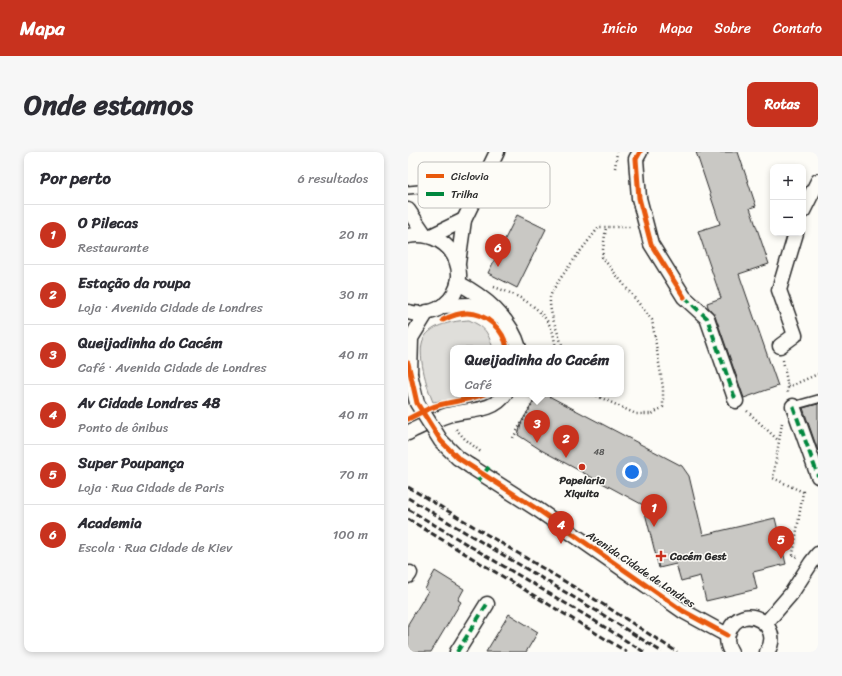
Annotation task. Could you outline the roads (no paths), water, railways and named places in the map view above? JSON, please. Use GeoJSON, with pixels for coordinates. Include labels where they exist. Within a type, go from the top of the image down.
{"type":"FeatureCollection","features":[{"type":"Feature","properties":{"kind":"street"},"geometry":{"type":"LineString","coordinates":[[492,162],[497,152]]}},
{"type":"Feature","properties":{"kind":"street"},"geometry":{"type":"LineString","coordinates":[[640,152],[636,159],[639,198],[650,244],[684,297],[707,318],[736,401]]}},
{"type":"Feature","properties":{"kind":"street"},"geometry":{"type":"LineString","coordinates":[[806,205],[818,181]]}},
{"type":"Feature","properties":{"kind":"street"},"geometry":{"type":"LineString","coordinates":[[458,263],[464,220],[470,208]]}},
{"type":"Feature","properties":{"kind":"street"},"geometry":{"type":"LineString","coordinates":[[408,210],[428,235],[440,240],[448,246],[454,254],[459,270],[458,283],[452,296],[442,306],[428,312],[408,312]]}},
{"type":"Feature","properties":{"kind":"street"},"geometry":{"type":"LineString","coordinates":[[408,236],[428,235],[464,220]]}},
{"type":"Feature","properties":{"kind":"street"},"geometry":{"type":"LineString","coordinates":[[780,346],[795,335],[778,290],[795,236]]}},
{"type":"Feature","properties":{"kind":"street"},"geometry":{"type":"LineString","coordinates":[[458,283],[493,307],[499,316],[509,325],[518,345]]}},
{"type":"Feature","properties":{"kind":"street"},"geometry":{"type":"LineString","coordinates":[[442,306],[469,305],[499,316]]}},
{"type":"Feature","properties":{"kind":"street","name":"Avenida Cidade de Londres"},"geometry":{"type":"LineString","coordinates":[[428,312],[411,338],[409,369],[418,403],[441,441],[458,458],[537,509],[683,611],[727,635]]}},
{"type":"Feature","properties":{"kind":"street"},"geometry":{"type":"LineString","coordinates":[[408,433],[450,414],[485,409],[503,397]]}},
{"type":"Feature","properties":{"kind":"street"},"geometry":{"type":"LineString","coordinates":[[790,400],[818,476]]}},
{"type":"Feature","properties":{"kind":"street"},"geometry":{"type":"LineString","coordinates":[[766,623],[791,594],[818,554]]}},
{"type":"Feature","properties":{"kind":"street"},"geometry":{"type":"LineString","coordinates":[[457,652],[488,604]]}},
{"type":"Feature","properties":{"kind":"street"},"geometry":{"type":"LineString","coordinates":[[731,652],[727,642],[727,635],[731,626],[741,618],[749,617],[756,618],[766,623],[771,632],[771,644],[767,652]]}},
{"type":"Feature","properties":{"kind":"lane"},"geometry":{"type":"LineString","coordinates":[[408,190],[418,189]]}},
{"type":"Feature","properties":{"kind":"lane"},"geometry":{"type":"LineString","coordinates":[[790,400],[818,399]]}},
{"type":"Feature","properties":{"kind":"railway"},"geometry":{"type":"LineString","coordinates":[[408,487],[604,605],[677,652]]}},
{"type":"Feature","properties":{"kind":"railway"},"geometry":{"type":"LineString","coordinates":[[408,498],[600,613],[662,652]]}},
{"type":"Feature","properties":{"kind":"railway"},"geometry":{"type":"LineString","coordinates":[[408,509],[644,652]]}},
{"type":"Feature","properties":{"kind":"railway"},"geometry":{"type":"LineString","coordinates":[[408,519],[627,652]]}},
{"type":"Feature","properties":{"kind":"place","name":"Academia"},"geometry":{"type":"Point","coordinates":[498,267]}},
{"type":"Feature","properties":{"kind":"place","name":"Queijadinha do Cacém"},"geometry":{"type":"Point","coordinates":[537,443]}},
{"type":"Feature","properties":{"kind":"place","name":"Estação da roupa"},"geometry":{"type":"Point","coordinates":[566,458]}},
{"type":"Feature","properties":{"kind":"place","name":"Papelaria Xiquita"},"geometry":{"type":"Point","coordinates":[582,467]}},
{"type":"Feature","properties":{"kind":"place","name":"O Pilecas"},"geometry":{"type":"Point","coordinates":[654,527]}},
{"type":"Feature","properties":{"kind":"place","name":"Av Cidade Londres 48"},"geometry":{"type":"Point","coordinates":[561,544]}},
{"type":"Feature","properties":{"kind":"place","name":"Cacém Gest"},"geometry":{"type":"Point","coordinates":[661,556]}},
{"type":"Feature","properties":{"kind":"place","name":"Super Poupança"},"geometry":{"type":"Point","coordinates":[781,559]}}]}
